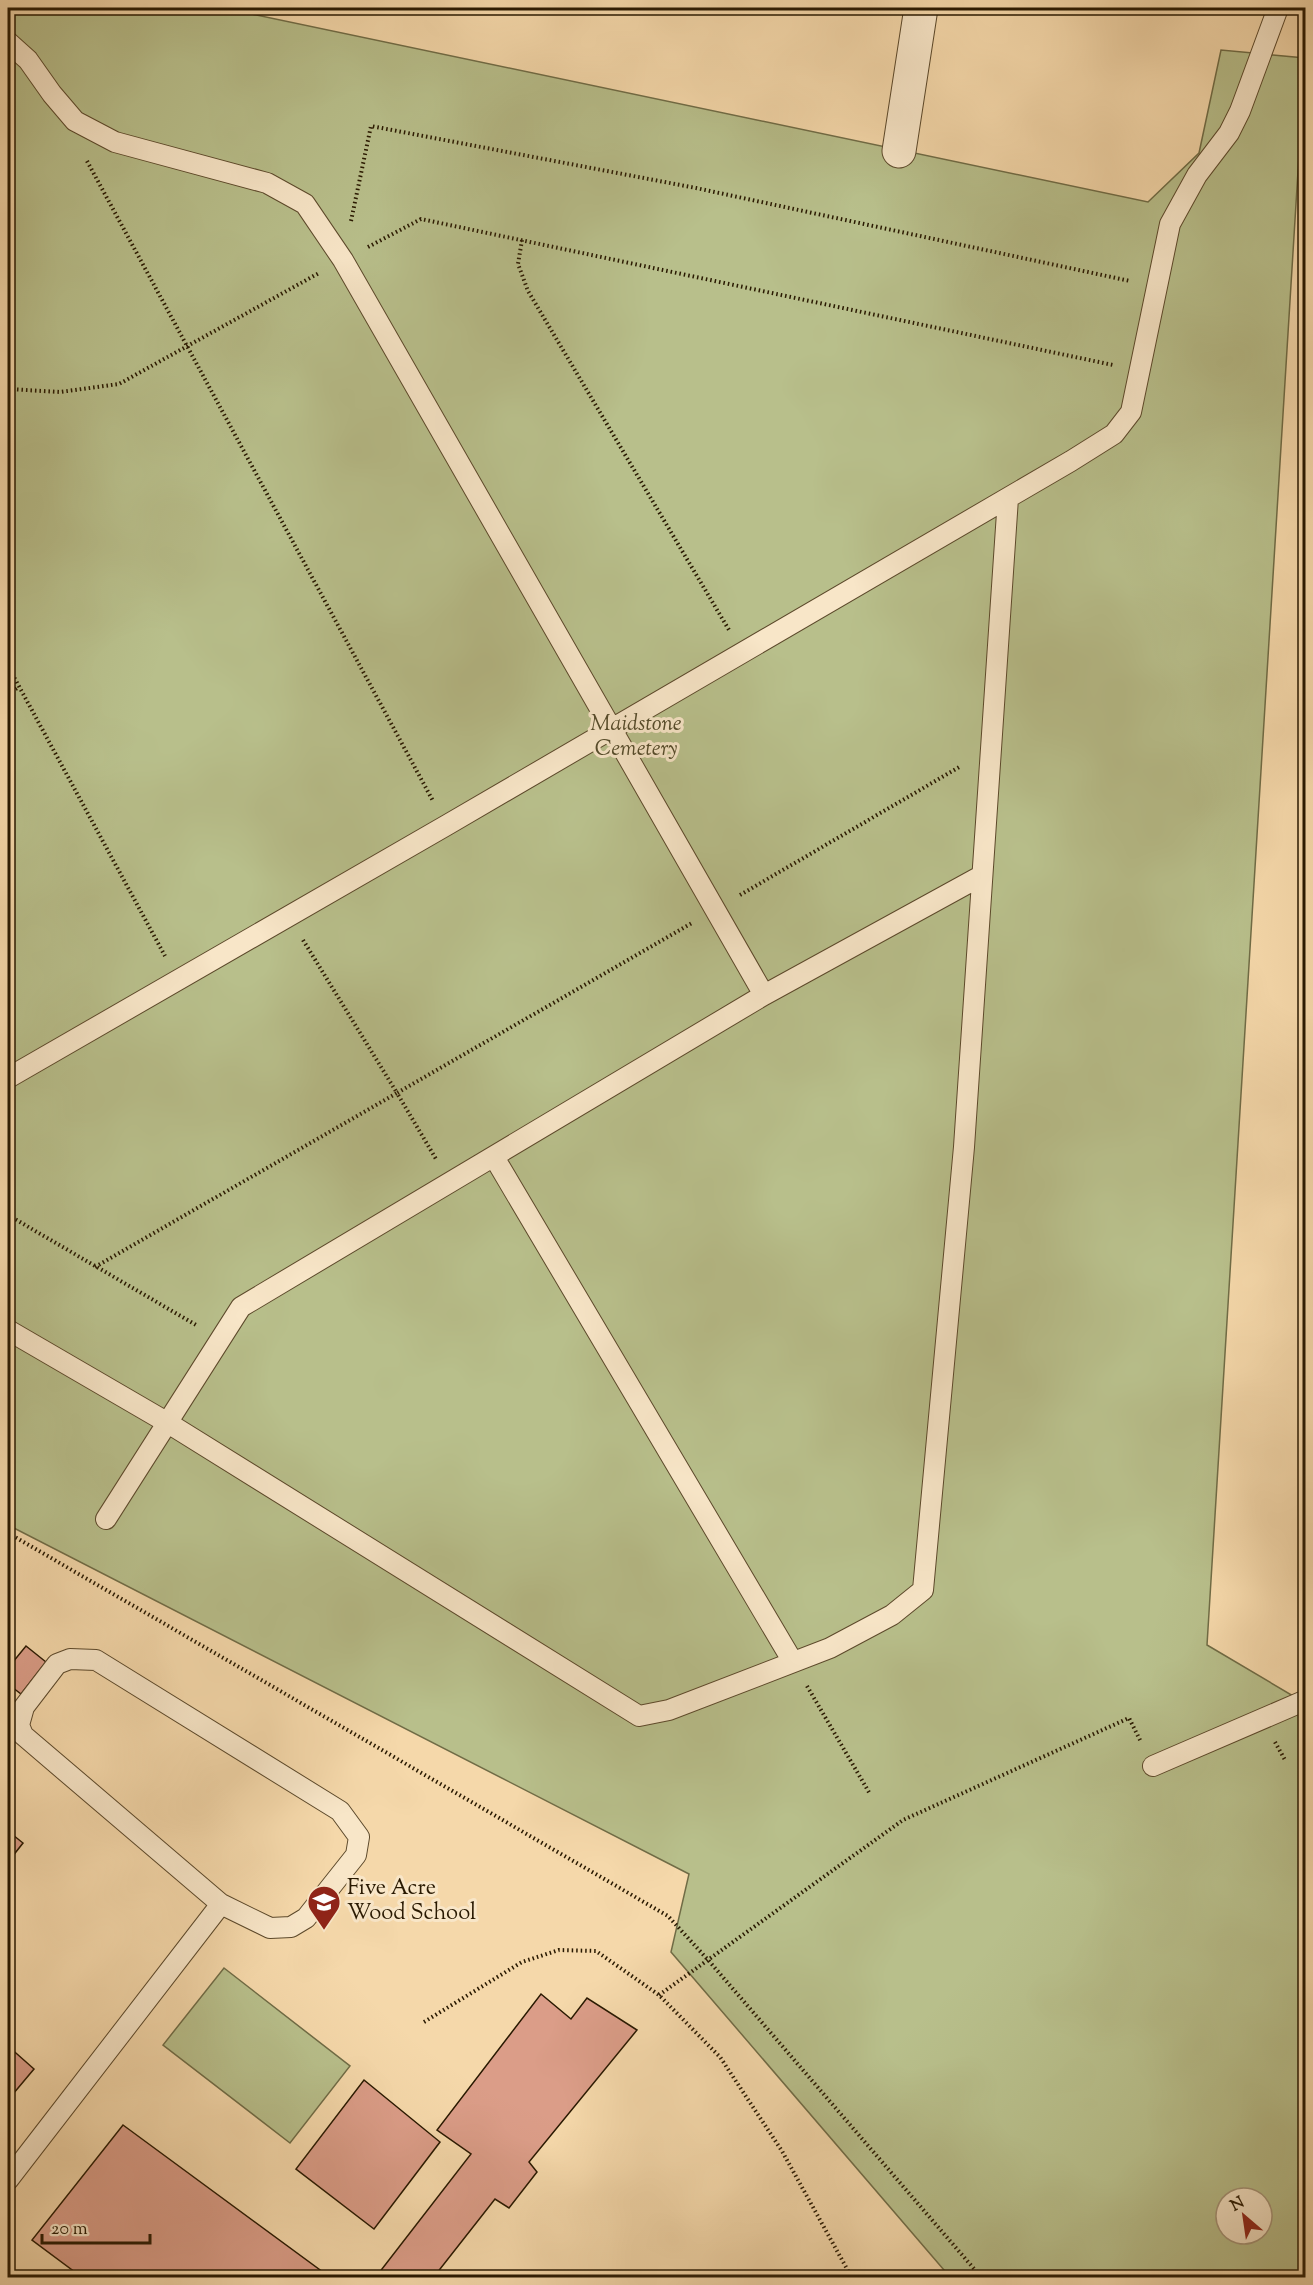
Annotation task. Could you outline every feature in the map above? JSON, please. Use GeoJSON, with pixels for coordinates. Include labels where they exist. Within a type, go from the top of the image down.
{"type":"FeatureCollection","features":[{"type":"Feature","properties":{"kind":"street"},"geometry":{"type":"LineString","coordinates":[[899,151],[921,8]]}},
{"type":"Feature","properties":{"kind":"lane"},"geometry":{"type":"LineString","coordinates":[[8,1078],[447,825],[1114,434],[1131,412],[1170,224],[1197,174],[1229,133],[1240,111],[1278,8]]}},
{"type":"Feature","properties":{"kind":"lane"},"geometry":{"type":"LineString","coordinates":[[8,42],[28,60],[75,122],[115,142],[267,183],[305,204],[343,260],[764,995]]}},
{"type":"Feature","properties":{"kind":"lane"},"geometry":{"type":"LineString","coordinates":[[8,1330],[168,1423],[639,1716],[669,1710],[830,1648],[892,1615],[923,1590],[964,1147],[1008,498]]}},
{"type":"Feature","properties":{"kind":"lane"},"geometry":{"type":"LineString","coordinates":[[106,1519],[241,1307],[764,995],[981,876]]}},
{"type":"Feature","properties":{"kind":"lane"},"geometry":{"type":"LineString","coordinates":[[494,1157],[793,1662]]}},
{"type":"Feature","properties":{"kind":"lane"},"geometry":{"type":"LineString","coordinates":[[70,1659],[96,1660],[339,1811],[359,1837],[356,1856],[306,1918],[291,1928],[270,1928],[221,1904],[22,1735],[19,1725],[24,1707],[57,1664],[70,1659]]}},
{"type":"Feature","properties":{"kind":"lane"},"geometry":{"type":"LineString","coordinates":[[1153,1767],[1305,1700]]}},
{"type":"Feature","properties":{"kind":"lane"},"geometry":{"type":"LineString","coordinates":[[8,2181],[221,1904]]}},
{"type":"Feature","properties":{"kind":"path"},"geometry":{"type":"LineString","coordinates":[[343,260],[371,126],[696,188],[1158,287]]}},
{"type":"Feature","properties":{"kind":"path"},"geometry":{"type":"LineString","coordinates":[[86,157],[447,825]]}},
{"type":"Feature","properties":{"kind":"path"},"geometry":{"type":"LineString","coordinates":[[8,389],[60,392],[119,384],[421,219],[1140,371]]}},
{"type":"Feature","properties":{"kind":"path"},"geometry":{"type":"LineString","coordinates":[[522,240],[518,264],[528,291],[742,652]]}},
{"type":"Feature","properties":{"kind":"path"},"geometry":{"type":"LineString","coordinates":[[8,666],[178,980]]}},
{"type":"Feature","properties":{"kind":"path"},"geometry":{"type":"LineString","coordinates":[[8,694],[19,687]]}},
{"type":"Feature","properties":{"kind":"path"},"geometry":{"type":"LineString","coordinates":[[95,1267],[990,749]]}},
{"type":"Feature","properties":{"kind":"path"},"geometry":{"type":"LineString","coordinates":[[289,916],[450,1184]]}},
{"type":"Feature","properties":{"kind":"path"},"geometry":{"type":"LineString","coordinates":[[8,1215],[221,1340]]}},
{"type":"Feature","properties":{"kind":"path"},"geometry":{"type":"LineString","coordinates":[[8,1533],[668,1916],[982,2277]]}},
{"type":"Feature","properties":{"kind":"path"},"geometry":{"type":"LineString","coordinates":[[793,1662],[870,1794]]}},
{"type":"Feature","properties":{"kind":"path"},"geometry":{"type":"LineString","coordinates":[[659,1995],[903,1820],[1130,1718],[1153,1767]]}},
{"type":"Feature","properties":{"kind":"path"},"geometry":{"type":"LineString","coordinates":[[424,2022],[522,1962],[559,1950],[596,1951],[659,1995],[720,2057],[782,2151],[852,2277]]}},
{"type":"Feature","properties":{"kind":"green space","name":"Maidstone Cemetery"},"geometry":{"type":"Polygon","coordinates":[[[8,8],[223,8],[1148,202],[1199,153],[1221,50],[1305,58],[1207,1645],[1305,1703],[1305,2277],[950,2277],[671,1952],[689,1874],[8,1525],[8,8]]]}},
{"type":"Feature","properties":{"kind":"green space"},"geometry":{"type":"Polygon","coordinates":[[[224,1968],[350,2066],[290,2143],[163,2045],[224,1968]]]}},
{"type":"Feature","properties":{"kind":"building"},"geometry":{"type":"Polygon","coordinates":[[[26,1646],[46,1662],[21,1694],[8,1684],[8,1668],[26,1646]]]}},
{"type":"Feature","properties":{"kind":"building"},"geometry":{"type":"Polygon","coordinates":[[[8,1831],[23,1843],[8,1862],[8,1831]]]}},
{"type":"Feature","properties":{"kind":"building"},"geometry":{"type":"Polygon","coordinates":[[[541,1994],[571,2019],[587,1998],[637,2030],[529,2162],[537,2172],[509,2208],[495,2199],[433,2278],[375,2278],[471,2154],[437,2130],[541,1994]]]}},
{"type":"Feature","properties":{"kind":"building"},"geometry":{"type":"Polygon","coordinates":[[[8,2046],[34,2069],[8,2100],[8,2046]]]}},
{"type":"Feature","properties":{"kind":"building"},"geometry":{"type":"Polygon","coordinates":[[[364,2080],[440,2142],[374,2229],[296,2169],[364,2080]]]}},
{"type":"Feature","properties":{"kind":"building"},"geometry":{"type":"Polygon","coordinates":[[[123,2125],[331,2278],[83,2278],[32,2240],[123,2125]]]}},
{"type":"Feature","properties":{"kind":"place","name":"Five Acre Wood School"},"geometry":{"type":"Point","coordinates":[324,1931]}}]}
